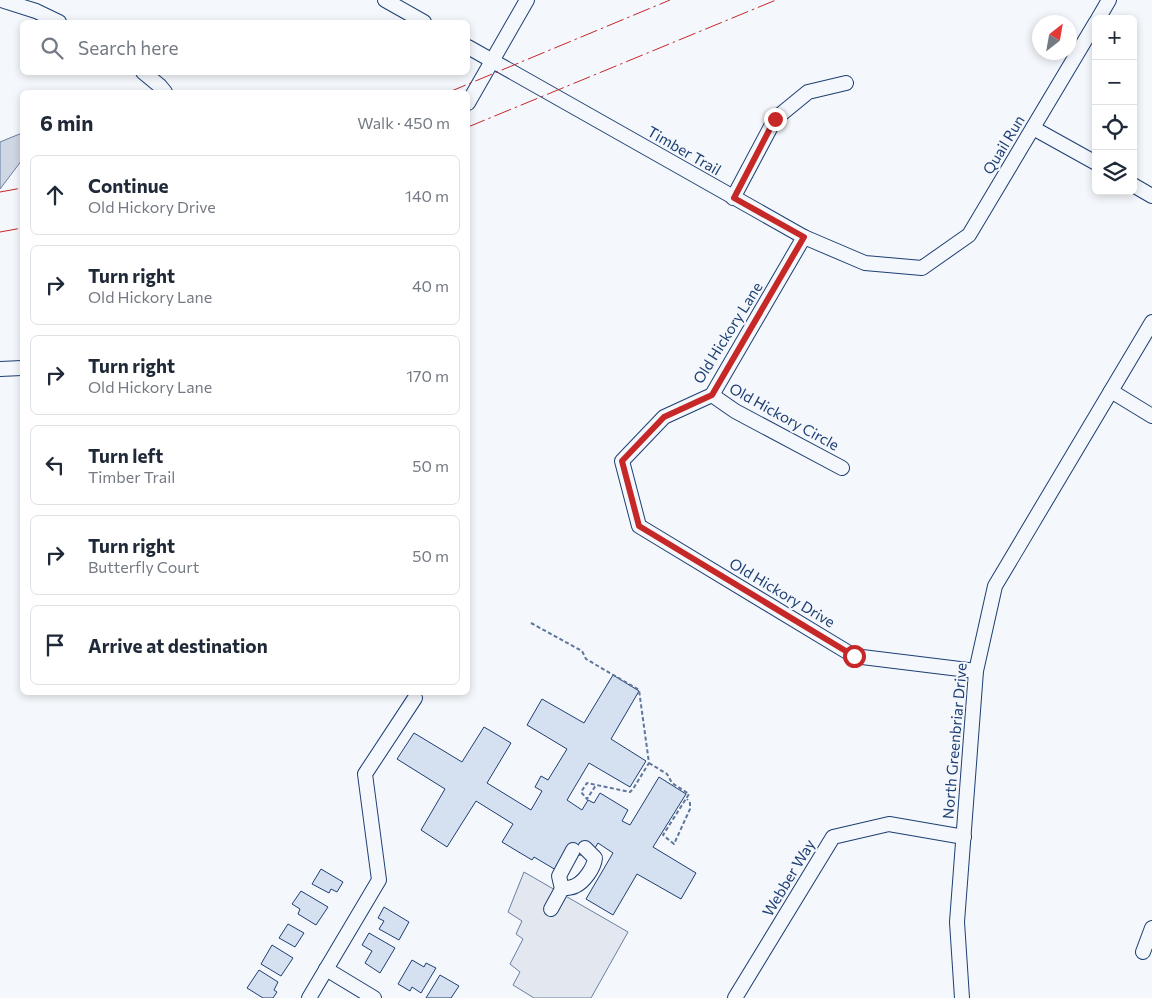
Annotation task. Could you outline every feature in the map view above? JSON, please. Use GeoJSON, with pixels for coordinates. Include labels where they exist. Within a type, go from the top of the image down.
{"type":"FeatureCollection","features":[{"type":"Feature","properties":{"kind":"street"},"geometry":{"type":"LineString","coordinates":[[1,0],[36,11],[55,20]]}},
{"type":"Feature","properties":{"kind":"street"},"geometry":{"type":"LineString","coordinates":[[384,0],[420,20]]}},
{"type":"Feature","properties":{"kind":"street"},"geometry":{"type":"LineString","coordinates":[[470,100],[527,0]]}},
{"type":"Feature","properties":{"kind":"street"},"geometry":{"type":"LineString","coordinates":[[1100,15],[1109,0]]}},
{"type":"Feature","properties":{"kind":"street","name":"Quail Run"},"geometry":{"type":"LineString","coordinates":[[922,268],[969,235],[1092,29]]}},
{"type":"Feature","properties":{"kind":"street","name":"Timber Trail"},"geometry":{"type":"LineString","coordinates":[[470,48],[804,237],[865,263],[922,268]]}},
{"type":"Feature","properties":{"kind":"street"},"geometry":{"type":"LineString","coordinates":[[147,75],[163,90]]}},
{"type":"Feature","properties":{"kind":"street"},"geometry":{"type":"LineString","coordinates":[[734,198],[775,119],[808,92],[846,84]]}},
{"type":"Feature","properties":{"kind":"street"},"geometry":{"type":"LineString","coordinates":[[1033,128],[1092,161]]}},
{"type":"Feature","properties":{"kind":"street"},"geometry":{"type":"LineString","coordinates":[[1137,187],[1152,196]]}},
{"type":"Feature","properties":{"kind":"street","name":"Old Hickory Lane"},"geometry":{"type":"LineString","coordinates":[[639,526],[622,461],[664,417],[712,395],[804,237]]}},
{"type":"Feature","properties":{"kind":"street","name":"North Greenbriar Drive"},"geometry":{"type":"LineString","coordinates":[[962,998],[957,922],[976,671],[995,586],[1152,322]]}},
{"type":"Feature","properties":{"kind":"street"},"geometry":{"type":"LineString","coordinates":[[0,369],[20,368]]}},
{"type":"Feature","properties":{"kind":"street"},"geometry":{"type":"LineString","coordinates":[[1111,391],[1152,416]]}},
{"type":"Feature","properties":{"kind":"street","name":"Old Hickory Circle"},"geometry":{"type":"LineString","coordinates":[[712,395],[735,411],[842,468]]}},
{"type":"Feature","properties":{"kind":"street","name":"Old Hickory Drive"},"geometry":{"type":"LineString","coordinates":[[639,526],[854,656],[976,671]]}},
{"type":"Feature","properties":{"kind":"street"},"geometry":{"type":"LineString","coordinates":[[309,998],[378,880],[365,774],[416,698]]}},
{"type":"Feature","properties":{"kind":"street","name":"Webber Way"},"geometry":{"type":"LineString","coordinates":[[734,998],[833,837],[888,824],[964,837]]}},
{"type":"Feature","properties":{"kind":"street"},"geometry":{"type":"LineString","coordinates":[[551,909],[562,889],[559,876],[579,849],[595,858],[585,878],[576,886],[562,889]]}},
{"type":"Feature","properties":{"kind":"street"},"geometry":{"type":"LineString","coordinates":[[1143,952],[1152,928]]}},
{"type":"Feature","properties":{"kind":"street"},"geometry":{"type":"LineString","coordinates":[[326,969],[374,998]]}},
{"type":"Feature","properties":{"kind":"path"},"geometry":{"type":"LineString","coordinates":[[531,623],[582,651],[586,659],[639,690],[649,763],[630,792],[587,783],[581,792],[587,799],[596,785]]}},
{"type":"Feature","properties":{"kind":"path"},"geometry":{"type":"LineString","coordinates":[[649,763],[667,774],[672,783],[689,794],[663,835],[674,844],[690,809],[690,803],[687,799]]}},
{"type":"Feature","properties":{"kind":"shaded area"},"geometry":{"type":"Polygon","coordinates":[[[20,134],[20,163],[0,189],[0,142],[20,134]]]}},
{"type":"Feature","properties":{"kind":"shaded area"},"geometry":{"type":"Polygon","coordinates":[[[524,872],[628,932],[591,998],[534,998],[513,985],[520,972],[510,964],[523,939],[516,934],[522,921],[508,912],[524,872]]]}},
{"type":"Feature","properties":{"kind":"building"},"geometry":{"type":"Polygon","coordinates":[[[613,675],[639,691],[611,739],[646,761],[630,787],[589,763],[567,800],[582,810],[588,800],[594,803],[600,793],[628,810],[622,821],[630,825],[659,777],[686,794],[653,847],[696,873],[681,899],[637,874],[613,915],[586,899],[613,853],[598,843],[595,848],[589,844],[586,854],[575,856],[556,870],[534,857],[532,860],[502,842],[513,824],[476,801],[447,847],[421,830],[445,789],[397,759],[414,733],[462,762],[484,727],[511,743],[487,783],[531,810],[542,791],[535,787],[541,776],[548,780],[567,749],[527,725],[542,699],[584,723],[613,675]]]}},
{"type":"Feature","properties":{"kind":"building"},"geometry":{"type":"Polygon","coordinates":[[[321,869],[343,882],[337,892],[331,889],[329,893],[312,884],[321,869]]]}},
{"type":"Feature","properties":{"kind":"building"},"geometry":{"type":"Polygon","coordinates":[[[301,891],[328,907],[316,925],[298,914],[300,909],[292,904],[301,891]]]}},
{"type":"Feature","properties":{"kind":"building"},"geometry":{"type":"Polygon","coordinates":[[[384,907],[409,922],[399,940],[379,929],[384,921],[378,918],[384,907]]]}},
{"type":"Feature","properties":{"kind":"building"},"geometry":{"type":"Polygon","coordinates":[[[288,924],[304,933],[295,947],[279,938],[288,924]]]}},
{"type":"Feature","properties":{"kind":"building"},"geometry":{"type":"Polygon","coordinates":[[[369,933],[395,948],[380,973],[365,963],[372,951],[362,945],[369,933]]]}},
{"type":"Feature","properties":{"kind":"building"},"geometry":{"type":"Polygon","coordinates":[[[272,945],[293,958],[281,976],[261,964],[272,945]]]}},
{"type":"Feature","properties":{"kind":"building"},"geometry":{"type":"Polygon","coordinates":[[[412,960],[424,967],[426,963],[436,968],[421,993],[412,987],[410,991],[398,984],[412,960]]]}},
{"type":"Feature","properties":{"kind":"building"},"geometry":{"type":"Polygon","coordinates":[[[259,970],[278,982],[274,990],[277,992],[273,998],[263,998],[247,988],[259,970]]]}},
{"type":"Feature","properties":{"kind":"building"},"geometry":{"type":"Polygon","coordinates":[[[440,975],[459,986],[451,998],[426,998],[440,975]]]}},
{"type":"Feature","properties":{"kind":"power"},"geometry":{"type":"LineString","coordinates":[[454,90],[670,0]]}},
{"type":"Feature","properties":{"kind":"power"},"geometry":{"type":"LineString","coordinates":[[470,126],[776,0]]}},
{"type":"Feature","properties":{"kind":"power"},"geometry":{"type":"LineString","coordinates":[[0,192],[20,188]]}},
{"type":"Feature","properties":{"kind":"power"},"geometry":{"type":"LineString","coordinates":[[0,232],[20,228]]}},
{"type":"Feature","properties":{"kind":"route"},"geometry":{"type":"LineString","coordinates":[[775,119],[734,198],[804,237],[712,395],[664,417],[622,461],[639,526],[854,656]]}}]}
